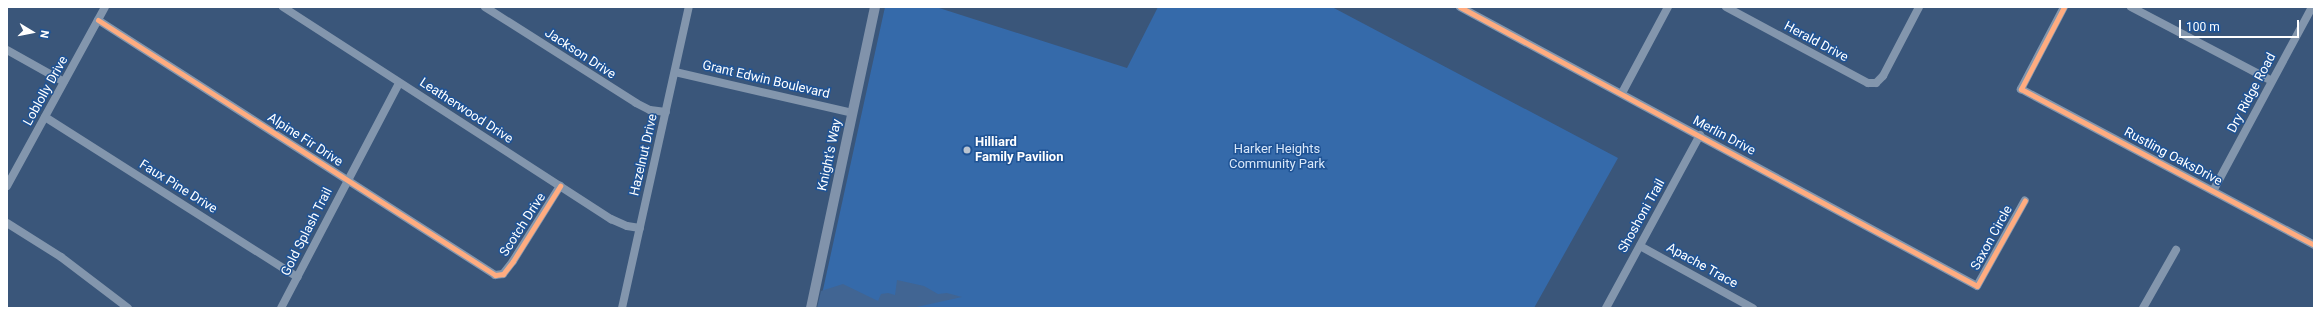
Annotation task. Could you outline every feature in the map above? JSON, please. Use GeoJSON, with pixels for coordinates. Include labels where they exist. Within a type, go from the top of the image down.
{"type":"FeatureCollection","features":[{"type":"Feature","properties":{"kind":"main road","name":"Knight's Way"},"geometry":{"type":"LineString","coordinates":[[811,308],[875,7]]}},
{"type":"Feature","properties":{"kind":"street","name":"Loblolly Drive"},"geometry":{"type":"LineString","coordinates":[[7,186],[105,7]]}},
{"type":"Feature","properties":{"kind":"street","name":"Leatherwood Drive"},"geometry":{"type":"LineString","coordinates":[[283,7],[611,219],[628,226],[640,228]]}},
{"type":"Feature","properties":{"kind":"street","name":"Jackson Drive"},"geometry":{"type":"LineString","coordinates":[[485,7],[636,103],[650,110],[666,112]]}},
{"type":"Feature","properties":{"kind":"street","name":"Hazelnut Drive"},"geometry":{"type":"LineString","coordinates":[[622,308],[689,7]]}},
{"type":"Feature","properties":{"kind":"street","name":"Merlin Drive"},"geometry":{"type":"LineString","coordinates":[[1460,7],[1700,135],[1977,286]]}},
{"type":"Feature","properties":{"kind":"street"},"geometry":{"type":"LineString","coordinates":[[1622,94],[1668,7]]}},
{"type":"Feature","properties":{"kind":"street","name":"Herald Drive"},"geometry":{"type":"LineString","coordinates":[[1726,7],[1868,83],[1876,83],[1883,76],[1919,7]]}},
{"type":"Feature","properties":{"kind":"street","name":"Rustling OaksDrive"},"geometry":{"type":"LineString","coordinates":[[2064,7],[2021,89],[2314,245]]}},
{"type":"Feature","properties":{"kind":"street"},"geometry":{"type":"LineString","coordinates":[[2131,7],[2272,81]]}},
{"type":"Feature","properties":{"kind":"street","name":"Dry Ridge Road"},"geometry":{"type":"LineString","coordinates":[[2213,191],[2312,7]]}},
{"type":"Feature","properties":{"kind":"street","name":"Alpine Fir Drive"},"geometry":{"type":"LineString","coordinates":[[98,20],[495,275],[503,274]]}},
{"type":"Feature","properties":{"kind":"street"},"geometry":{"type":"LineString","coordinates":[[7,50],[64,82]]}},
{"type":"Feature","properties":{"kind":"street","name":"Grant Edwin Boulevard"},"geometry":{"type":"LineString","coordinates":[[675,72],[852,113]]}},
{"type":"Feature","properties":{"kind":"street","name":"Gold Splash Trail"},"geometry":{"type":"LineString","coordinates":[[281,308],[399,82]]}},
{"type":"Feature","properties":{"kind":"street","name":"Faux Pine Drive"},"geometry":{"type":"LineString","coordinates":[[45,117],[297,277]]}},
{"type":"Feature","properties":{"kind":"street","name":"Shoshoni Trail"},"geometry":{"type":"LineString","coordinates":[[1606,308],[1700,135]]}},
{"type":"Feature","properties":{"kind":"street","name":"Scotch Drive"},"geometry":{"type":"LineString","coordinates":[[503,274],[513,261],[560,186]]}},
{"type":"Feature","properties":{"kind":"street","name":"Saxon Circle"},"geometry":{"type":"LineString","coordinates":[[1977,286],[2025,200]]}},
{"type":"Feature","properties":{"kind":"street"},"geometry":{"type":"LineString","coordinates":[[7,223],[61,257],[128,308]]}},
{"type":"Feature","properties":{"kind":"street","name":"Apache Trace"},"geometry":{"type":"LineString","coordinates":[[1640,246],[1753,308]]}},
{"type":"Feature","properties":{"kind":"street"},"geometry":{"type":"LineString","coordinates":[[2143,308],[2176,250]]}},
{"type":"Feature","properties":{"kind":"green space","name":"Harker Heights Community Park"},"geometry":{"type":"Polygon","coordinates":[[[885,7],[936,7],[1127,68],[1158,7],[1332,7],[1618,158],[1534,308],[819,308],[885,7]]]}},
{"type":"Feature","properties":{"kind":"shaded area"},"geometry":{"type":"Polygon","coordinates":[[[897,280],[924,286],[938,294],[947,293],[962,297],[912,308],[817,308],[821,291],[843,284],[878,301],[881,294],[888,293],[895,295],[897,280]]]}},
{"type":"Feature","properties":{"kind":"cycle path"},"geometry":{"type":"LineString","coordinates":[[1460,7],[1977,286],[2025,200]]}},
{"type":"Feature","properties":{"kind":"cycle path"},"geometry":{"type":"LineString","coordinates":[[2064,7],[2021,89],[2314,245]]}},
{"type":"Feature","properties":{"kind":"cycle path"},"geometry":{"type":"LineString","coordinates":[[98,20],[495,275],[503,274],[513,261],[560,186]]}},
{"type":"Feature","properties":{"kind":"place","name":"Hilliard Family Pavilion"},"geometry":{"type":"Point","coordinates":[967,150]}}]}
